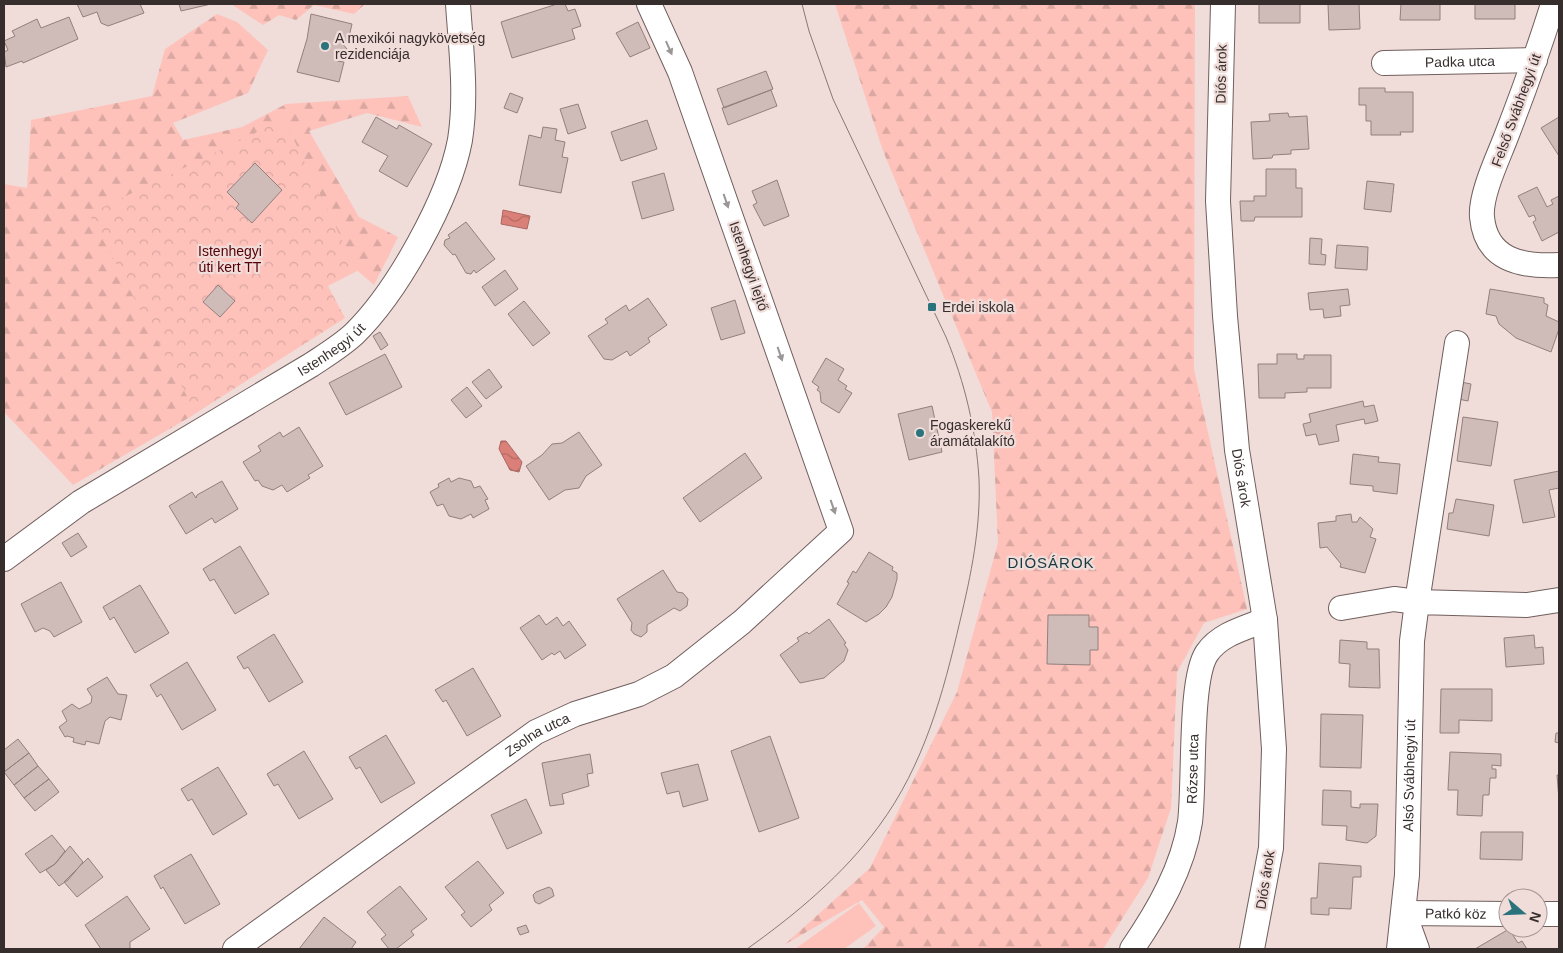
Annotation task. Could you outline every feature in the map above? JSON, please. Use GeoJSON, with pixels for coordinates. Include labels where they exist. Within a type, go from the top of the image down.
{"type":"FeatureCollection","features":[{"type":"Feature","properties":{"kind":"street","name":"Istenhegyi út"},"geometry":{"type":"LineString","coordinates":[[4,559],[81,502],[311,365],[335,350],[355,333],[388,291],[420,240],[452,171],[462,120],[463,79],[458,4]]}},
{"type":"Feature","properties":{"kind":"street","name":"Istenhegyi lejtő"},"geometry":{"type":"LineString","coordinates":[[649,4],[680,72],[842,531]]}},
{"type":"Feature","properties":{"kind":"street","name":"Diós árok"},"geometry":{"type":"LineString","coordinates":[[1222,4],[1218,201],[1224,316],[1237,450],[1266,620],[1274,749],[1271,848],[1252,949]]}},
{"type":"Feature","properties":{"kind":"street","name":"Felső Svábhegyi út"},"geometry":{"type":"LineString","coordinates":[[1553,4],[1536,60],[1490,180],[1482,216],[1486,232],[1493,246],[1505,258],[1543,266],[1559,265]]}},
{"type":"Feature","properties":{"kind":"street","name":"Padka utca"},"geometry":{"type":"LineString","coordinates":[[1384,64],[1536,60]]}},
{"type":"Feature","properties":{"kind":"street","name":"Alsó Svábhegyi út"},"geometry":{"type":"LineString","coordinates":[[1399,949],[1407,875],[1412,641],[1428,603],[1457,344]]}},
{"type":"Feature","properties":{"kind":"street","name":"Zsolna utca"},"geometry":{"type":"LineString","coordinates":[[234,949],[536,732],[575,714],[639,694],[674,676],[742,622],[842,531]]}},
{"type":"Feature","properties":{"kind":"street"},"geometry":{"type":"LineString","coordinates":[[1342,608],[1394,599],[1428,603],[1527,605],[1559,600]]}},
{"type":"Feature","properties":{"kind":"street","name":"Rőzse utca"},"geometry":{"type":"LineString","coordinates":[[1130,947],[1170,885],[1185,845],[1192,802],[1197,686],[1205,655],[1223,637],[1266,620]]}},
{"type":"Feature","properties":{"kind":"street"},"geometry":{"type":"LineString","coordinates":[[1404,913],[1417,949]]}},
{"type":"Feature","properties":{"kind":"street","name":"Patkó köz"},"geometry":{"type":"LineString","coordinates":[[1404,913],[1498,914]]}},
{"type":"Feature","properties":{"kind":"green space"},"geometry":{"type":"Polygon","coordinates":[[[231,4],[365,4],[354,14],[314,5],[296,20],[279,15],[263,25],[231,4]]]}},
{"type":"Feature","properties":{"kind":"green space"},"geometry":{"type":"Polygon","coordinates":[[[835,4],[1195,4],[1194,369],[1247,609],[1204,623],[1177,672],[1171,808],[1148,878],[1103,949],[863,949],[884,927],[862,900],[784,945],[870,868],[957,692],[998,543],[992,412],[883,151],[835,4]]]}},
{"type":"Feature","properties":{"kind":"green space"},"geometry":{"type":"Polygon","coordinates":[[[217,14],[237,22],[268,50],[248,93],[173,123],[183,140],[242,127],[286,104],[408,96],[422,127],[367,113],[309,131],[359,217],[398,237],[374,285],[344,259],[296,253],[337,320],[190,417],[73,485],[4,412],[4,184],[27,188],[31,120],[152,96],[165,49],[217,14]]]}},
{"type":"Feature","properties":{"kind":"green space","name":"Istenhegyi úti kert TT"},"geometry":{"type":"Polygon","coordinates":[[[284,119],[357,271],[328,286],[345,318],[196,413],[89,214],[284,119]]]}},
{"type":"Feature","properties":{"kind":"green space"},"geometry":{"type":"Polygon","coordinates":[[[859,903],[876,926],[844,949],[795,949],[859,903]]]}},
{"type":"Feature","properties":{"kind":"water"},"geometry":{"type":"Polygon","coordinates":[[[503,210],[530,216],[527,229],[501,224],[503,210]]]}},
{"type":"Feature","properties":{"kind":"water"},"geometry":{"type":"Polygon","coordinates":[[[501,441],[506,441],[522,462],[519,472],[510,470],[499,449],[501,441]]]}},
{"type":"Feature","properties":{"kind":"building"},"geometry":{"type":"Polygon","coordinates":[[[77,4],[140,4],[144,13],[108,26],[101,23],[97,12],[83,17],[77,4]]]}},
{"type":"Feature","properties":{"kind":"building"},"geometry":{"type":"Polygon","coordinates":[[[179,4],[211,4],[181,11],[179,4]]]}},
{"type":"Feature","properties":{"kind":"building"},"geometry":{"type":"Polygon","coordinates":[[[557,4],[565,4],[568,11],[575,9],[581,26],[572,29],[575,39],[512,58],[501,22],[557,4]]]}},
{"type":"Feature","properties":{"kind":"building"},"geometry":{"type":"Polygon","coordinates":[[[1259,4],[1300,4],[1300,23],[1259,23],[1259,4]]]}},
{"type":"Feature","properties":{"kind":"building"},"geometry":{"type":"Polygon","coordinates":[[[1328,4],[1359,4],[1360,29],[1329,30],[1328,4]]]}},
{"type":"Feature","properties":{"kind":"building"},"geometry":{"type":"Polygon","coordinates":[[[1401,4],[1440,4],[1440,20],[1400,20],[1401,4]]]}},
{"type":"Feature","properties":{"kind":"building"},"geometry":{"type":"Polygon","coordinates":[[[1475,4],[1515,4],[1515,19],[1475,19],[1475,4]]]}},
{"type":"Feature","properties":{"kind":"building","name":"A mexikói nagykövetség rezidenciája"},"geometry":{"type":"Polygon","coordinates":[[[311,14],[352,24],[348,41],[342,40],[341,42],[347,49],[347,52],[342,57],[337,58],[337,61],[344,62],[339,82],[297,72],[307,39],[311,14]]]}},
{"type":"Feature","properties":{"kind":"building"},"geometry":{"type":"Polygon","coordinates":[[[69,17],[78,39],[23,63],[22,61],[6,67],[4,52],[8,50],[4,41],[15,36],[12,31],[37,19],[41,28],[69,17]]]}},
{"type":"Feature","properties":{"kind":"building"},"geometry":{"type":"Polygon","coordinates":[[[638,22],[650,48],[630,57],[616,33],[638,22]]]}},
{"type":"Feature","properties":{"kind":"building"},"geometry":{"type":"Polygon","coordinates":[[[766,71],[773,89],[724,108],[717,89],[766,71]]]}},
{"type":"Feature","properties":{"kind":"building"},"geometry":{"type":"Polygon","coordinates":[[[1359,88],[1385,88],[1385,92],[1413,92],[1413,132],[1400,132],[1401,135],[1371,135],[1371,121],[1366,121],[1366,105],[1359,105],[1359,88]]]}},
{"type":"Feature","properties":{"kind":"building"},"geometry":{"type":"Polygon","coordinates":[[[771,90],[777,106],[728,125],[722,108],[771,90]]]}},
{"type":"Feature","properties":{"kind":"building"},"geometry":{"type":"Polygon","coordinates":[[[510,93],[523,98],[517,113],[504,108],[510,93]]]}},
{"type":"Feature","properties":{"kind":"building"},"geometry":{"type":"Polygon","coordinates":[[[578,104],[586,128],[568,134],[560,109],[578,104]]]}},
{"type":"Feature","properties":{"kind":"building"},"geometry":{"type":"Polygon","coordinates":[[[1288,113],[1289,117],[1307,116],[1309,149],[1291,150],[1291,154],[1273,155],[1272,158],[1253,159],[1251,122],[1270,121],[1269,114],[1288,113]]]}},
{"type":"Feature","properties":{"kind":"building"},"geometry":{"type":"Polygon","coordinates":[[[376,117],[397,129],[399,125],[432,144],[407,187],[379,171],[388,156],[362,142],[376,117]]]}},
{"type":"Feature","properties":{"kind":"building"},"geometry":{"type":"Polygon","coordinates":[[[1559,117],[1559,156],[1541,128],[1559,117]]]}},
{"type":"Feature","properties":{"kind":"building"},"geometry":{"type":"Polygon","coordinates":[[[647,120],[657,149],[621,161],[611,132],[647,120]]]}},
{"type":"Feature","properties":{"kind":"building"},"geometry":{"type":"Polygon","coordinates":[[[543,127],[557,129],[555,140],[565,142],[562,157],[568,158],[561,193],[519,185],[529,135],[541,138],[543,127]]]}},
{"type":"Feature","properties":{"kind":"building"},"geometry":{"type":"Polygon","coordinates":[[[255,163],[282,190],[252,223],[236,208],[239,204],[227,192],[255,163]]]}},
{"type":"Feature","properties":{"kind":"building"},"geometry":{"type":"Polygon","coordinates":[[[1266,169],[1296,169],[1296,188],[1302,188],[1302,217],[1255,217],[1254,221],[1241,221],[1240,201],[1254,201],[1254,196],[1266,196],[1266,169]]]}},
{"type":"Feature","properties":{"kind":"building"},"geometry":{"type":"Polygon","coordinates":[[[664,173],[674,210],[642,219],[632,182],[664,173]]]}},
{"type":"Feature","properties":{"kind":"building"},"geometry":{"type":"Polygon","coordinates":[[[777,180],[789,216],[764,226],[753,205],[757,203],[752,191],[777,180]]]}},
{"type":"Feature","properties":{"kind":"building"},"geometry":{"type":"Polygon","coordinates":[[[1367,181],[1394,184],[1391,212],[1364,209],[1367,181]]]}},
{"type":"Feature","properties":{"kind":"building"},"geometry":{"type":"Polygon","coordinates":[[[1537,187],[1547,207],[1553,204],[1551,200],[1559,196],[1559,232],[1542,241],[1533,222],[1536,220],[1534,215],[1529,217],[1518,196],[1537,187]]]}},
{"type":"Feature","properties":{"kind":"building"},"geometry":{"type":"Polygon","coordinates":[[[466,222],[495,259],[476,273],[474,270],[471,274],[466,273],[455,254],[453,255],[444,245],[445,240],[450,238],[448,235],[466,222]]]}},
{"type":"Feature","properties":{"kind":"building"},"geometry":{"type":"Polygon","coordinates":[[[1310,238],[1322,239],[1321,254],[1326,255],[1325,265],[1309,264],[1310,238]]]}},
{"type":"Feature","properties":{"kind":"building"},"geometry":{"type":"Polygon","coordinates":[[[1337,245],[1368,247],[1367,270],[1335,268],[1337,245]]]}},
{"type":"Feature","properties":{"kind":"building"},"geometry":{"type":"Polygon","coordinates":[[[505,270],[518,289],[495,306],[482,287],[505,270]]]}},
{"type":"Feature","properties":{"kind":"building"},"geometry":{"type":"Polygon","coordinates":[[[218,285],[235,301],[220,317],[203,302],[218,285]]]}},
{"type":"Feature","properties":{"kind":"building"},"geometry":{"type":"Polygon","coordinates":[[[1348,289],[1350,305],[1340,306],[1341,316],[1324,318],[1323,309],[1310,310],[1308,293],[1348,289]]]}},
{"type":"Feature","properties":{"kind":"building"},"geometry":{"type":"Polygon","coordinates":[[[1490,289],[1544,298],[1544,303],[1548,305],[1546,316],[1559,322],[1559,329],[1551,352],[1516,338],[1499,324],[1496,316],[1486,314],[1490,289]]]}},
{"type":"Feature","properties":{"kind":"building"},"geometry":{"type":"Polygon","coordinates":[[[648,298],[667,325],[648,338],[650,342],[630,356],[627,351],[612,360],[604,359],[588,336],[608,323],[605,319],[626,305],[629,311],[648,298]]]}},
{"type":"Feature","properties":{"kind":"building"},"geometry":{"type":"Polygon","coordinates":[[[735,300],[745,333],[721,340],[711,308],[735,300]]]}},
{"type":"Feature","properties":{"kind":"building"},"geometry":{"type":"Polygon","coordinates":[[[524,301],[550,333],[533,346],[508,314],[524,301]]]}},
{"type":"Feature","properties":{"kind":"building"},"geometry":{"type":"Polygon","coordinates":[[[380,332],[388,345],[381,350],[373,336],[380,332]]]}},
{"type":"Feature","properties":{"kind":"building"},"geometry":{"type":"Polygon","coordinates":[[[385,354],[402,387],[346,415],[329,383],[385,354]]]}},
{"type":"Feature","properties":{"kind":"building"},"geometry":{"type":"Polygon","coordinates":[[[1277,354],[1297,354],[1297,359],[1304,359],[1304,355],[1331,355],[1331,388],[1307,388],[1307,392],[1285,393],[1285,398],[1259,398],[1258,364],[1277,364],[1277,354]]]}},
{"type":"Feature","properties":{"kind":"building"},"geometry":{"type":"Polygon","coordinates":[[[826,358],[844,369],[838,380],[847,386],[845,389],[852,393],[839,413],[821,402],[820,392],[817,390],[819,387],[812,382],[826,358]]]}},
{"type":"Feature","properties":{"kind":"building"},"geometry":{"type":"Polygon","coordinates":[[[489,369],[502,387],[486,399],[472,382],[489,369]]]}},
{"type":"Feature","properties":{"kind":"building"},"geometry":{"type":"Polygon","coordinates":[[[1456,381],[1471,384],[1468,401],[1453,398],[1456,381]]]}},
{"type":"Feature","properties":{"kind":"building"},"geometry":{"type":"Polygon","coordinates":[[[467,387],[482,406],[466,418],[451,400],[467,387]]]}},
{"type":"Feature","properties":{"kind":"building"},"geometry":{"type":"Polygon","coordinates":[[[1363,401],[1364,407],[1374,405],[1378,421],[1365,424],[1364,419],[1336,425],[1339,441],[1319,445],[1316,434],[1306,436],[1303,424],[1311,422],[1309,414],[1363,401]]]}},
{"type":"Feature","properties":{"kind":"building","name":"Fogaskerekű áramátalakító"},"geometry":{"type":"Polygon","coordinates":[[[932,406],[942,452],[909,460],[898,414],[932,406]]]}},
{"type":"Feature","properties":{"kind":"building"},"geometry":{"type":"Polygon","coordinates":[[[1463,417],[1498,422],[1491,466],[1457,461],[1463,417]]]}},
{"type":"Feature","properties":{"kind":"building"},"geometry":{"type":"Polygon","coordinates":[[[299,427],[323,466],[308,475],[310,478],[287,492],[282,485],[273,490],[262,486],[258,480],[255,481],[243,462],[261,451],[258,446],[280,432],[283,437],[299,427]]]}},
{"type":"Feature","properties":{"kind":"building"},"geometry":{"type":"Polygon","coordinates":[[[579,432],[602,465],[586,476],[579,488],[565,490],[549,500],[526,466],[542,455],[552,444],[562,443],[579,432]]]}},
{"type":"Feature","properties":{"kind":"building"},"geometry":{"type":"Polygon","coordinates":[[[745,453],[762,478],[700,522],[683,498],[745,453]]]}},
{"type":"Feature","properties":{"kind":"building"},"geometry":{"type":"Polygon","coordinates":[[[1353,454],[1379,457],[1378,462],[1400,464],[1397,494],[1373,491],[1373,486],[1350,484],[1353,454]]]}},
{"type":"Feature","properties":{"kind":"building"},"geometry":{"type":"Polygon","coordinates":[[[1559,471],[1559,488],[1549,490],[1555,517],[1523,523],[1514,480],[1559,471]]]}},
{"type":"Feature","properties":{"kind":"building"},"geometry":{"type":"Polygon","coordinates":[[[449,478],[451,482],[459,478],[471,481],[474,488],[480,486],[488,499],[485,500],[489,509],[473,518],[471,514],[461,519],[449,516],[443,504],[437,506],[430,492],[439,487],[438,484],[449,478]]]}},
{"type":"Feature","properties":{"kind":"building"},"geometry":{"type":"Polygon","coordinates":[[[222,481],[238,509],[215,523],[212,518],[186,534],[169,506],[192,492],[196,498],[197,495],[222,481]]]}},
{"type":"Feature","properties":{"kind":"building"},"geometry":{"type":"Polygon","coordinates":[[[1456,499],[1494,505],[1489,536],[1447,529],[1449,513],[1453,513],[1456,499]]]}},
{"type":"Feature","properties":{"kind":"building"},"geometry":{"type":"Polygon","coordinates":[[[1351,514],[1352,522],[1357,522],[1360,517],[1373,529],[1370,537],[1376,539],[1365,573],[1340,567],[1341,564],[1327,547],[1320,548],[1318,523],[1336,521],[1336,516],[1351,514]]]}},
{"type":"Feature","properties":{"kind":"building"},"geometry":{"type":"Polygon","coordinates":[[[78,533],[87,547],[71,557],[62,543],[78,533]]]}},
{"type":"Feature","properties":{"kind":"building"},"geometry":{"type":"Polygon","coordinates":[[[240,546],[269,594],[235,614],[214,579],[210,581],[203,569],[240,546]]]}},
{"type":"Feature","properties":{"kind":"building"},"geometry":{"type":"Polygon","coordinates":[[[869,552],[893,567],[892,570],[897,573],[897,579],[892,597],[886,607],[866,622],[837,604],[849,583],[847,582],[853,571],[856,573],[869,552]]]}},
{"type":"Feature","properties":{"kind":"building"},"geometry":{"type":"Polygon","coordinates":[[[663,570],[677,592],[683,593],[688,599],[687,606],[680,611],[674,608],[647,625],[647,632],[641,637],[634,634],[631,630],[632,623],[617,599],[663,570]]]}},
{"type":"Feature","properties":{"kind":"building"},"geometry":{"type":"Polygon","coordinates":[[[61,582],[82,622],[54,637],[50,631],[43,628],[35,632],[21,604],[61,582]]]}},
{"type":"Feature","properties":{"kind":"building"},"geometry":{"type":"Polygon","coordinates":[[[140,585],[169,633],[135,653],[114,617],[110,620],[103,607],[140,585]]]}},
{"type":"Feature","properties":{"kind":"building"},"geometry":{"type":"Polygon","coordinates":[[[539,615],[546,625],[557,617],[563,626],[569,621],[586,645],[565,659],[560,651],[554,655],[552,653],[542,660],[520,628],[539,615]]]}},
{"type":"Feature","properties":{"kind":"building"},"geometry":{"type":"Polygon","coordinates":[[[1048,615],[1089,615],[1089,627],[1098,627],[1098,650],[1090,650],[1090,665],[1047,664],[1048,615]]]}},
{"type":"Feature","properties":{"kind":"building"},"geometry":{"type":"Polygon","coordinates":[[[829,619],[846,643],[844,644],[848,650],[844,661],[824,678],[800,683],[780,655],[799,641],[797,638],[807,632],[809,634],[829,619]]]}},
{"type":"Feature","properties":{"kind":"building"},"geometry":{"type":"Polygon","coordinates":[[[274,634],[303,682],[269,702],[248,667],[244,669],[237,657],[274,634]]]}},
{"type":"Feature","properties":{"kind":"building"},"geometry":{"type":"Polygon","coordinates":[[[1534,635],[1535,648],[1543,647],[1544,664],[1506,667],[1504,638],[1534,635]]]}},
{"type":"Feature","properties":{"kind":"building"},"geometry":{"type":"Polygon","coordinates":[[[1340,640],[1367,642],[1367,649],[1379,649],[1380,688],[1349,687],[1350,664],[1339,663],[1340,640]]]}},
{"type":"Feature","properties":{"kind":"building"},"geometry":{"type":"Polygon","coordinates":[[[187,662],[216,710],[182,730],[161,694],[157,697],[150,685],[187,662]]]}},
{"type":"Feature","properties":{"kind":"building"},"geometry":{"type":"Polygon","coordinates":[[[473,668],[501,716],[467,736],[446,700],[443,702],[435,690],[473,668]]]}},
{"type":"Feature","properties":{"kind":"building"},"geometry":{"type":"Polygon","coordinates":[[[107,677],[118,694],[127,695],[121,720],[110,717],[105,721],[99,744],[86,741],[85,745],[73,742],[74,738],[65,737],[59,727],[67,721],[62,711],[72,704],[79,709],[91,703],[92,697],[87,689],[107,677]]]}},
{"type":"Feature","properties":{"kind":"building"},"geometry":{"type":"Polygon","coordinates":[[[1441,689],[1492,689],[1492,721],[1459,720],[1459,733],[1440,733],[1441,689]]]}},
{"type":"Feature","properties":{"kind":"building"},"geometry":{"type":"Polygon","coordinates":[[[1321,714],[1363,715],[1361,768],[1320,767],[1321,714]]]}},
{"type":"Feature","properties":{"kind":"building"},"geometry":{"type":"Polygon","coordinates":[[[1556,733],[1559,733],[1559,743],[1555,742],[1556,733]]]}},
{"type":"Feature","properties":{"kind":"building"},"geometry":{"type":"Polygon","coordinates":[[[386,735],[415,783],[381,803],[360,767],[356,769],[349,757],[386,735]]]}},
{"type":"Feature","properties":{"kind":"building"},"geometry":{"type":"Polygon","coordinates":[[[770,736],[799,818],[759,832],[731,751],[770,736]]]}},
{"type":"Feature","properties":{"kind":"building"},"geometry":{"type":"Polygon","coordinates":[[[18,739],[29,753],[4,772],[4,750],[18,739]]]}},
{"type":"Feature","properties":{"kind":"building"},"geometry":{"type":"Polygon","coordinates":[[[304,751],[333,799],[299,819],[278,784],[274,786],[267,774],[304,751]]]}},
{"type":"Feature","properties":{"kind":"building"},"geometry":{"type":"Polygon","coordinates":[[[1450,752],[1501,754],[1501,766],[1492,765],[1492,769],[1496,769],[1496,778],[1490,778],[1489,795],[1483,795],[1482,816],[1457,815],[1458,790],[1448,790],[1450,752]]]}},
{"type":"Feature","properties":{"kind":"building"},"geometry":{"type":"Polygon","coordinates":[[[29,753],[38,766],[14,785],[4,772],[29,753]]]}},
{"type":"Feature","properties":{"kind":"building"},"geometry":{"type":"Polygon","coordinates":[[[590,754],[593,773],[587,774],[589,786],[562,794],[564,804],[550,806],[542,763],[590,754]]]}},
{"type":"Feature","properties":{"kind":"building"},"geometry":{"type":"Polygon","coordinates":[[[698,764],[708,800],[683,807],[679,791],[667,794],[661,773],[698,764]]]}},
{"type":"Feature","properties":{"kind":"building"},"geometry":{"type":"Polygon","coordinates":[[[38,766],[49,779],[24,798],[14,785],[38,766]]]}},
{"type":"Feature","properties":{"kind":"building"},"geometry":{"type":"Polygon","coordinates":[[[218,767],[247,814],[213,835],[192,799],[188,801],[181,789],[218,767]]]}},
{"type":"Feature","properties":{"kind":"building"},"geometry":{"type":"Polygon","coordinates":[[[1557,775],[1559,775],[1559,800],[1557,775]]]}},
{"type":"Feature","properties":{"kind":"building"},"geometry":{"type":"Polygon","coordinates":[[[49,779],[59,792],[35,811],[24,798],[49,779]]]}},
{"type":"Feature","properties":{"kind":"building"},"geometry":{"type":"Polygon","coordinates":[[[1323,790],[1351,791],[1351,807],[1360,808],[1360,804],[1378,804],[1376,836],[1367,843],[1346,840],[1347,826],[1322,825],[1323,790]]]}},
{"type":"Feature","properties":{"kind":"building"},"geometry":{"type":"Polygon","coordinates":[[[526,799],[542,833],[507,849],[491,815],[526,799]]]}},
{"type":"Feature","properties":{"kind":"building"},"geometry":{"type":"Polygon","coordinates":[[[1481,832],[1523,832],[1522,860],[1480,859],[1481,832]]]}},
{"type":"Feature","properties":{"kind":"building"},"geometry":{"type":"Polygon","coordinates":[[[52,835],[65,851],[55,864],[40,873],[25,854],[52,835]]]}},
{"type":"Feature","properties":{"kind":"building"},"geometry":{"type":"Polygon","coordinates":[[[70,846],[83,862],[68,880],[59,886],[46,870],[55,864],[70,846]]]}},
{"type":"Feature","properties":{"kind":"building"},"geometry":{"type":"Polygon","coordinates":[[[191,854],[220,904],[185,924],[163,887],[161,889],[154,876],[191,854]]]}},
{"type":"Feature","properties":{"kind":"building"},"geometry":{"type":"Polygon","coordinates":[[[88,858],[103,877],[77,897],[64,882],[88,858]]]}},
{"type":"Feature","properties":{"kind":"building"},"geometry":{"type":"Polygon","coordinates":[[[478,861],[504,893],[489,905],[492,910],[471,927],[461,915],[465,912],[445,887],[478,861]]]}},
{"type":"Feature","properties":{"kind":"building"},"geometry":{"type":"Polygon","coordinates":[[[1319,863],[1361,866],[1361,877],[1353,877],[1351,909],[1329,908],[1329,915],[1311,914],[1311,898],[1317,898],[1319,863]]]}},
{"type":"Feature","properties":{"kind":"building"},"geometry":{"type":"Polygon","coordinates":[[[400,886],[427,919],[411,931],[414,935],[396,949],[389,949],[381,939],[386,935],[367,912],[400,886]]]}},
{"type":"Feature","properties":{"kind":"building"},"geometry":{"type":"Polygon","coordinates":[[[549,887],[552,889],[554,896],[539,904],[535,902],[533,895],[549,887]]]}},
{"type":"Feature","properties":{"kind":"building"},"geometry":{"type":"Polygon","coordinates":[[[127,896],[150,929],[130,942],[130,949],[101,949],[85,925],[127,896]]]}},
{"type":"Feature","properties":{"kind":"building"},"geometry":{"type":"Polygon","coordinates":[[[324,917],[356,942],[351,949],[299,949],[324,917]]]}},
{"type":"Feature","properties":{"kind":"building"},"geometry":{"type":"Polygon","coordinates":[[[526,925],[529,932],[520,935],[517,928],[526,925]]]}},
{"type":"Feature","properties":{"kind":"building"},"geometry":{"type":"Polygon","coordinates":[[[1498,935],[1498,938],[1515,938],[1518,943],[1522,941],[1527,949],[1475,949],[1498,935]]]}},
{"type":"Feature","properties":{"kind":"tram line"},"geometry":{"type":"LineString","coordinates":[[747,949],[801,908],[850,861],[879,826],[895,803],[908,779],[920,754],[939,702],[968,586],[978,515],[978,461],[964,389],[953,354],[833,99],[809,31],[802,4]]}},
{"type":"Feature","properties":{"kind":"place","name":"A mexikói nagykövetség rezidenciája"},"geometry":{"type":"Point","coordinates":[325,46]}},
{"type":"Feature","properties":{"kind":"place","name":"Erdei iskola"},"geometry":{"type":"Point","coordinates":[932,307]}},
{"type":"Feature","properties":{"kind":"place","name":"Fogaskerekű áramátalakító"},"geometry":{"type":"Point","coordinates":[920,433]}},
{"type":"Feature","properties":{"kind":"district","name":"DIÓSÁROK"},"geometry":{"type":"Point","coordinates":[1051,562]}}]}
